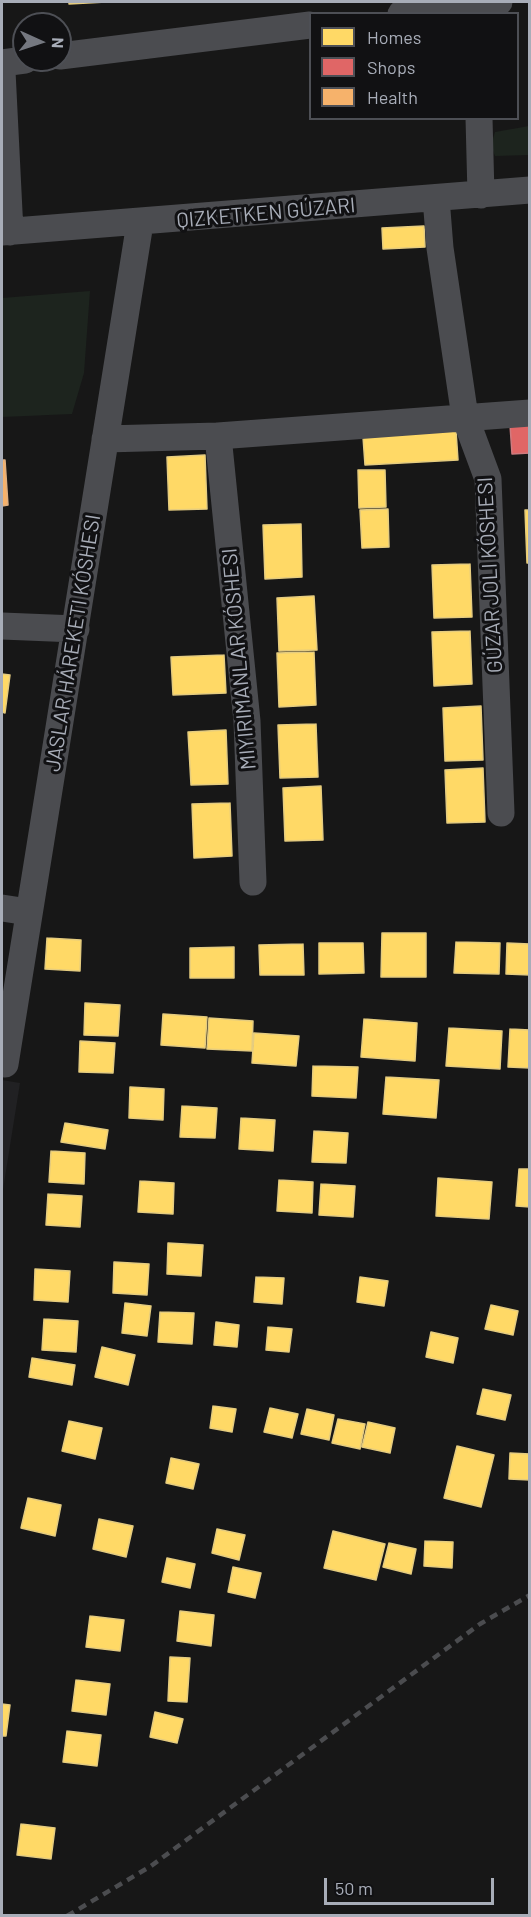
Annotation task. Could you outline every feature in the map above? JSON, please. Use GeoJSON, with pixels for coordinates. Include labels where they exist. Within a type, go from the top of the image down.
{"type":"FeatureCollection","features":[{"type":"Feature","properties":{"kind":"street"},"geometry":{"type":"LineString","coordinates":[[417,12],[497,2]]}},
{"type":"Feature","properties":{"kind":"street"},"geometry":{"type":"LineString","coordinates":[[72,55],[309,25]]}},
{"type":"Feature","properties":{"kind":"street"},"geometry":{"type":"LineString","coordinates":[[2,71],[6,232],[530,190]]}},
{"type":"Feature","properties":{"kind":"street"},"geometry":{"type":"LineString","coordinates":[[479,120],[481,195]]}},
{"type":"Feature","properties":{"kind":"street"},"geometry":{"type":"LineString","coordinates":[[436,198],[440,248],[465,417],[488,479],[501,813]]}},
{"type":"Feature","properties":{"kind":"street","name":"JASLAR HÁREKETI KÓSHESI"},"geometry":{"type":"LineString","coordinates":[[5,1064],[15,910],[76,629],[140,223]]}},
{"type":"Feature","properties":{"kind":"street"},"geometry":{"type":"LineString","coordinates":[[105,439],[218,436],[530,413]]}},
{"type":"Feature","properties":{"kind":"street","name":"MIYIRIMANLAR KÓSHESI"},"geometry":{"type":"LineString","coordinates":[[218,436],[247,721],[253,882]]}},
{"type":"Feature","properties":{"kind":"street"},"geometry":{"type":"LineString","coordinates":[[2,626],[76,629]]}},
{"type":"Feature","properties":{"kind":"shaded area"},"geometry":{"type":"Polygon","coordinates":[[[529,126],[529,155],[495,156],[491,145],[495,132],[529,126]]]}},
{"type":"Feature","properties":{"kind":"shaded area"},"geometry":{"type":"Polygon","coordinates":[[[90,291],[84,373],[72,414],[2,417],[2,298],[90,291]]]}},
{"type":"Feature","properties":{"kind":"shaded area"},"geometry":{"type":"Polygon","coordinates":[[[2,1080],[20,1083],[2,1196],[2,1080]]]}},
{"type":"Feature","properties":{"kind":"building: Homes"},"geometry":{"type":"Polygon","coordinates":[[[69,2],[106,2],[69,4],[69,2]]]}},
{"type":"Feature","properties":{"kind":"building: Homes"},"geometry":{"type":"Polygon","coordinates":[[[424,226],[425,247],[383,249],[382,228],[424,226]]]}},
{"type":"Feature","properties":{"kind":"building: Homes"},"geometry":{"type":"Polygon","coordinates":[[[456,431],[458,460],[365,465],[363,437],[456,431]]]}},
{"type":"Feature","properties":{"kind":"building: Homes"},"geometry":{"type":"Polygon","coordinates":[[[205,455],[207,509],[169,510],[167,457],[205,455]]]}},
{"type":"Feature","properties":{"kind":"building: Homes"},"geometry":{"type":"Polygon","coordinates":[[[358,470],[385,470],[386,507],[359,508],[358,470]]]}},
{"type":"Feature","properties":{"kind":"building: Homes"},"geometry":{"type":"Polygon","coordinates":[[[388,509],[389,547],[362,548],[360,510],[388,509]]]}},
{"type":"Feature","properties":{"kind":"building: Homes"},"geometry":{"type":"Polygon","coordinates":[[[525,510],[530,510],[530,563],[527,563],[525,510]]]}},
{"type":"Feature","properties":{"kind":"building: Homes"},"geometry":{"type":"Polygon","coordinates":[[[301,524],[302,577],[265,579],[263,525],[301,524]]]}},
{"type":"Feature","properties":{"kind":"building: Homes"},"geometry":{"type":"Polygon","coordinates":[[[470,564],[472,617],[434,618],[432,565],[470,564]]]}},
{"type":"Feature","properties":{"kind":"building: Homes"},"geometry":{"type":"Polygon","coordinates":[[[314,596],[317,650],[279,651],[277,598],[314,596]]]}},
{"type":"Feature","properties":{"kind":"building: Homes"},"geometry":{"type":"Polygon","coordinates":[[[470,631],[472,684],[434,686],[432,632],[470,631]]]}},
{"type":"Feature","properties":{"kind":"building: Homes"},"geometry":{"type":"Polygon","coordinates":[[[314,652],[316,705],[279,707],[277,653],[314,652]]]}},
{"type":"Feature","properties":{"kind":"building: Homes"},"geometry":{"type":"Polygon","coordinates":[[[224,655],[226,693],[173,695],[171,657],[224,655]]]}},
{"type":"Feature","properties":{"kind":"building: Homes"},"geometry":{"type":"Polygon","coordinates":[[[2,674],[10,675],[5,713],[2,712],[2,674]]]}},
{"type":"Feature","properties":{"kind":"building: Homes"},"geometry":{"type":"Polygon","coordinates":[[[481,706],[483,760],[445,761],[443,708],[481,706]]]}},
{"type":"Feature","properties":{"kind":"building: Homes"},"geometry":{"type":"Polygon","coordinates":[[[316,724],[318,777],[280,778],[278,725],[316,724]]]}},
{"type":"Feature","properties":{"kind":"building: Homes"},"geometry":{"type":"Polygon","coordinates":[[[226,730],[228,784],[191,785],[188,732],[226,730]]]}},
{"type":"Feature","properties":{"kind":"building: Homes"},"geometry":{"type":"Polygon","coordinates":[[[483,768],[485,822],[447,823],[445,770],[483,768]]]}},
{"type":"Feature","properties":{"kind":"building: Homes"},"geometry":{"type":"Polygon","coordinates":[[[321,786],[323,840],[285,841],[283,788],[321,786]]]}},
{"type":"Feature","properties":{"kind":"building: Homes"},"geometry":{"type":"Polygon","coordinates":[[[230,803],[232,856],[194,858],[192,804],[230,803]]]}},
{"type":"Feature","properties":{"kind":"building: Homes"},"geometry":{"type":"Polygon","coordinates":[[[382,933],[426,933],[426,977],[381,977],[382,933]]]}},
{"type":"Feature","properties":{"kind":"building: Homes"},"geometry":{"type":"Polygon","coordinates":[[[47,938],[81,940],[80,971],[45,969],[47,938]]]}},
{"type":"Feature","properties":{"kind":"building: Homes"},"geometry":{"type":"Polygon","coordinates":[[[456,942],[500,943],[499,974],[454,973],[456,942]]]}},
{"type":"Feature","properties":{"kind":"building: Homes"},"geometry":{"type":"Polygon","coordinates":[[[319,943],[363,943],[364,973],[319,974],[319,943]]]}},
{"type":"Feature","properties":{"kind":"building: Homes"},"geometry":{"type":"Polygon","coordinates":[[[507,943],[530,944],[530,975],[506,974],[507,943]]]}},
{"type":"Feature","properties":{"kind":"building: Homes"},"geometry":{"type":"Polygon","coordinates":[[[303,944],[304,975],[260,975],[259,945],[303,944]]]}},
{"type":"Feature","properties":{"kind":"building: Homes"},"geometry":{"type":"Polygon","coordinates":[[[234,947],[234,978],[190,978],[190,948],[234,947]]]}},
{"type":"Feature","properties":{"kind":"building: Homes"},"geometry":{"type":"Polygon","coordinates":[[[85,1003],[120,1005],[118,1036],[84,1035],[85,1003]]]}},
{"type":"Feature","properties":{"kind":"building: Homes"},"geometry":{"type":"Polygon","coordinates":[[[163,1014],[207,1017],[205,1048],[161,1045],[163,1014]]]}},
{"type":"Feature","properties":{"kind":"building: Homes"},"geometry":{"type":"Polygon","coordinates":[[[209,1018],[253,1021],[252,1051],[207,1049],[209,1018]]]}},
{"type":"Feature","properties":{"kind":"building: Homes"},"geometry":{"type":"Polygon","coordinates":[[[364,1019],[417,1023],[415,1061],[361,1057],[364,1019]]]}},
{"type":"Feature","properties":{"kind":"building: Homes"},"geometry":{"type":"Polygon","coordinates":[[[449,1028],[502,1031],[500,1069],[446,1066],[449,1028]]]}},
{"type":"Feature","properties":{"kind":"building: Homes"},"geometry":{"type":"Polygon","coordinates":[[[510,1029],[530,1030],[530,1068],[508,1067],[510,1029]]]}},
{"type":"Feature","properties":{"kind":"building: Homes"},"geometry":{"type":"Polygon","coordinates":[[[254,1033],[299,1036],[296,1066],[252,1063],[254,1033]]]}},
{"type":"Feature","properties":{"kind":"building: Homes"},"geometry":{"type":"Polygon","coordinates":[[[80,1041],[115,1043],[113,1073],[79,1072],[80,1041]]]}},
{"type":"Feature","properties":{"kind":"building: Homes"},"geometry":{"type":"Polygon","coordinates":[[[313,1066],[358,1067],[356,1098],[312,1096],[313,1066]]]}},
{"type":"Feature","properties":{"kind":"building: Homes"},"geometry":{"type":"Polygon","coordinates":[[[386,1077],[439,1080],[436,1118],[383,1114],[386,1077]]]}},
{"type":"Feature","properties":{"kind":"building: Homes"},"geometry":{"type":"Polygon","coordinates":[[[130,1087],[164,1089],[163,1120],[129,1118],[130,1087]]]}},
{"type":"Feature","properties":{"kind":"building: Homes"},"geometry":{"type":"Polygon","coordinates":[[[182,1106],[217,1108],[215,1138],[180,1137],[182,1106]]]}},
{"type":"Feature","properties":{"kind":"building: Homes"},"geometry":{"type":"Polygon","coordinates":[[[241,1118],[275,1120],[273,1151],[239,1149],[241,1118]]]}},
{"type":"Feature","properties":{"kind":"building: Homes"},"geometry":{"type":"Polygon","coordinates":[[[65,1123],[108,1130],[105,1149],[61,1142],[65,1123]]]}},
{"type":"Feature","properties":{"kind":"building: Homes"},"geometry":{"type":"Polygon","coordinates":[[[314,1131],[348,1133],[346,1163],[312,1162],[314,1131]]]}},
{"type":"Feature","properties":{"kind":"building: Homes"},"geometry":{"type":"Polygon","coordinates":[[[51,1151],[85,1153],[84,1184],[49,1182],[51,1151]]]}},
{"type":"Feature","properties":{"kind":"building: Homes"},"geometry":{"type":"Polygon","coordinates":[[[519,1169],[530,1169],[530,1207],[516,1206],[519,1169]]]}},
{"type":"Feature","properties":{"kind":"building: Homes"},"geometry":{"type":"Polygon","coordinates":[[[438,1178],[492,1182],[489,1219],[436,1216],[438,1178]]]}},
{"type":"Feature","properties":{"kind":"building: Homes"},"geometry":{"type":"Polygon","coordinates":[[[279,1180],[313,1182],[312,1213],[277,1211],[279,1180]]]}},
{"type":"Feature","properties":{"kind":"building: Homes"},"geometry":{"type":"Polygon","coordinates":[[[140,1181],[174,1183],[173,1214],[138,1212],[140,1181]]]}},
{"type":"Feature","properties":{"kind":"building: Homes"},"geometry":{"type":"Polygon","coordinates":[[[321,1184],[355,1186],[353,1217],[319,1215],[321,1184]]]}},
{"type":"Feature","properties":{"kind":"building: Homes"},"geometry":{"type":"Polygon","coordinates":[[[48,1194],[82,1196],[80,1227],[46,1225],[48,1194]]]}},
{"type":"Feature","properties":{"kind":"building: Homes"},"geometry":{"type":"Polygon","coordinates":[[[168,1243],[203,1245],[201,1276],[167,1274],[168,1243]]]}},
{"type":"Feature","properties":{"kind":"building: Homes"},"geometry":{"type":"Polygon","coordinates":[[[114,1262],[149,1264],[147,1295],[113,1293],[114,1262]]]}},
{"type":"Feature","properties":{"kind":"building: Homes"},"geometry":{"type":"Polygon","coordinates":[[[35,1269],[70,1271],[68,1302],[34,1300],[35,1269]]]}},
{"type":"Feature","properties":{"kind":"building: Homes"},"geometry":{"type":"Polygon","coordinates":[[[256,1277],[284,1278],[282,1304],[254,1302],[256,1277]]]}},
{"type":"Feature","properties":{"kind":"building: Homes"},"geometry":{"type":"Polygon","coordinates":[[[360,1277],[388,1281],[384,1306],[357,1302],[360,1277]]]}},
{"type":"Feature","properties":{"kind":"building: Homes"},"geometry":{"type":"Polygon","coordinates":[[[125,1303],[151,1306],[147,1336],[122,1333],[125,1303]]]}},
{"type":"Feature","properties":{"kind":"building: Homes"},"geometry":{"type":"Polygon","coordinates":[[[491,1305],[518,1311],[513,1335],[485,1329],[491,1305]]]}},
{"type":"Feature","properties":{"kind":"building: Homes"},"geometry":{"type":"Polygon","coordinates":[[[160,1312],[194,1313],[192,1344],[158,1342],[160,1312]]]}},
{"type":"Feature","properties":{"kind":"building: Homes"},"geometry":{"type":"Polygon","coordinates":[[[44,1319],[78,1321],[76,1352],[42,1350],[44,1319]]]}},
{"type":"Feature","properties":{"kind":"building: Homes"},"geometry":{"type":"Polygon","coordinates":[[[216,1322],[239,1325],[237,1347],[214,1345],[216,1322]]]}},
{"type":"Feature","properties":{"kind":"building: Homes"},"geometry":{"type":"Polygon","coordinates":[[[268,1327],[292,1329],[289,1352],[266,1350],[268,1327]]]}},
{"type":"Feature","properties":{"kind":"building: Homes"},"geometry":{"type":"Polygon","coordinates":[[[431,1332],[458,1338],[453,1363],[426,1357],[431,1332]]]}},
{"type":"Feature","properties":{"kind":"building: Homes"},"geometry":{"type":"Polygon","coordinates":[[[102,1347],[135,1355],[128,1385],[95,1377],[102,1347]]]}},
{"type":"Feature","properties":{"kind":"building: Homes"},"geometry":{"type":"Polygon","coordinates":[[[32,1358],[75,1365],[72,1385],[29,1377],[32,1358]]]}},
{"type":"Feature","properties":{"kind":"building: Homes"},"geometry":{"type":"Polygon","coordinates":[[[483,1389],[511,1395],[505,1420],[477,1414],[483,1389]]]}},
{"type":"Feature","properties":{"kind":"building: Homes"},"geometry":{"type":"Polygon","coordinates":[[[213,1406],[236,1409],[232,1432],[210,1428],[213,1406]]]}},
{"type":"Feature","properties":{"kind":"building: Homes"},"geometry":{"type":"Polygon","coordinates":[[[270,1408],[298,1414],[292,1438],[264,1432],[270,1408]]]}},
{"type":"Feature","properties":{"kind":"building: Homes"},"geometry":{"type":"Polygon","coordinates":[[[307,1409],[334,1415],[329,1440],[301,1434],[307,1409]]]}},
{"type":"Feature","properties":{"kind":"building: Homes"},"geometry":{"type":"Polygon","coordinates":[[[338,1419],[365,1424],[360,1449],[332,1443],[338,1419]]]}},
{"type":"Feature","properties":{"kind":"building: Homes"},"geometry":{"type":"Polygon","coordinates":[[[69,1421],[102,1428],[95,1459],[62,1451],[69,1421]]]}},
{"type":"Feature","properties":{"kind":"building: Homes"},"geometry":{"type":"Polygon","coordinates":[[[368,1422],[395,1428],[390,1453],[362,1447],[368,1422]]]}},
{"type":"Feature","properties":{"kind":"building: Homes"},"geometry":{"type":"Polygon","coordinates":[[[457,1446],[494,1455],[481,1507],[444,1498],[457,1446]]]}},
{"type":"Feature","properties":{"kind":"building: Homes"},"geometry":{"type":"Polygon","coordinates":[[[510,1453],[530,1454],[530,1480],[509,1479],[510,1453]]]}},
{"type":"Feature","properties":{"kind":"building: Homes"},"geometry":{"type":"Polygon","coordinates":[[[171,1458],[199,1464],[193,1489],[166,1483],[171,1458]]]}},
{"type":"Feature","properties":{"kind":"building: Homes"},"geometry":{"type":"Polygon","coordinates":[[[28,1498],[61,1505],[55,1536],[21,1528],[28,1498]]]}},
{"type":"Feature","properties":{"kind":"building: Homes"},"geometry":{"type":"Polygon","coordinates":[[[99,1519],[133,1526],[126,1557],[93,1549],[99,1519]]]}},
{"type":"Feature","properties":{"kind":"building: Homes"},"geometry":{"type":"Polygon","coordinates":[[[217,1529],[245,1535],[239,1560],[212,1553],[217,1529]]]}},
{"type":"Feature","properties":{"kind":"building: Homes"},"geometry":{"type":"Polygon","coordinates":[[[333,1531],[385,1544],[376,1580],[324,1568],[333,1531]]]}},
{"type":"Feature","properties":{"kind":"building: Homes"},"geometry":{"type":"Polygon","coordinates":[[[425,1541],[453,1542],[452,1568],[424,1566],[425,1541]]]}},
{"type":"Feature","properties":{"kind":"building: Homes"},"geometry":{"type":"Polygon","coordinates":[[[389,1543],[416,1549],[411,1574],[383,1567],[389,1543]]]}},
{"type":"Feature","properties":{"kind":"building: Homes"},"geometry":{"type":"Polygon","coordinates":[[[167,1558],[195,1564],[190,1588],[162,1582],[167,1558]]]}},
{"type":"Feature","properties":{"kind":"building: Homes"},"geometry":{"type":"Polygon","coordinates":[[[233,1567],[261,1573],[255,1598],[228,1592],[233,1567]]]}},
{"type":"Feature","properties":{"kind":"building: Homes"},"geometry":{"type":"Polygon","coordinates":[[[180,1611],[214,1615],[211,1646],[177,1641],[180,1611]]]}},
{"type":"Feature","properties":{"kind":"building: Homes"},"geometry":{"type":"Polygon","coordinates":[[[90,1616],[124,1620],[120,1651],[86,1647],[90,1616]]]}},
{"type":"Feature","properties":{"kind":"building: Homes"},"geometry":{"type":"Polygon","coordinates":[[[170,1657],[190,1658],[187,1702],[168,1701],[170,1657]]]}},
{"type":"Feature","properties":{"kind":"building: Homes"},"geometry":{"type":"Polygon","coordinates":[[[76,1680],[110,1684],[106,1715],[72,1711],[76,1680]]]}},
{"type":"Feature","properties":{"kind":"building: Homes"},"geometry":{"type":"Polygon","coordinates":[[[2,1704],[10,1705],[6,1736],[2,1736],[2,1704]]]}},
{"type":"Feature","properties":{"kind":"building: Homes"},"geometry":{"type":"Polygon","coordinates":[[[155,1712],[183,1719],[177,1743],[150,1737],[155,1712]]]}},
{"type":"Feature","properties":{"kind":"building: Homes"},"geometry":{"type":"Polygon","coordinates":[[[67,1731],[101,1735],[97,1766],[63,1762],[67,1731]]]}},
{"type":"Feature","properties":{"kind":"building: Homes"},"geometry":{"type":"Polygon","coordinates":[[[21,1824],[55,1828],[51,1859],[17,1855],[21,1824]]]}},
{"type":"Feature","properties":{"kind":"building: Shops"},"geometry":{"type":"Polygon","coordinates":[[[530,424],[530,453],[512,454],[510,425],[530,424]]]}},
{"type":"Feature","properties":{"kind":"building: Health"},"geometry":{"type":"Polygon","coordinates":[[[2,460],[5,460],[8,505],[2,506],[2,460]]]}},
{"type":"Feature","properties":{"kind":"railway"},"geometry":{"type":"LineString","coordinates":[[67,1916],[151,1866],[480,1624],[530,1595]]}}]}
